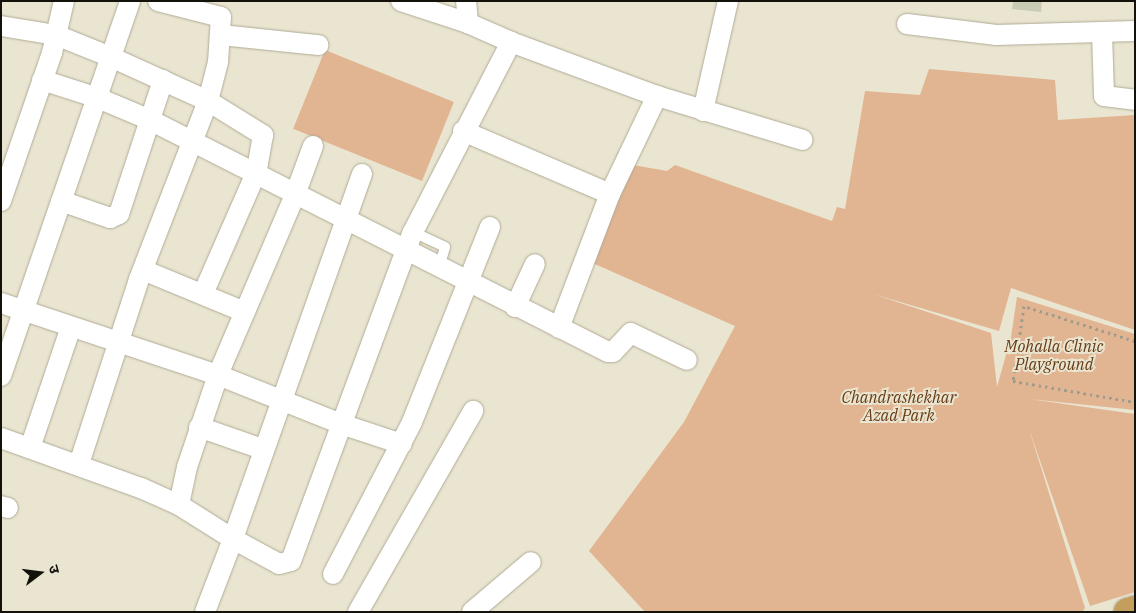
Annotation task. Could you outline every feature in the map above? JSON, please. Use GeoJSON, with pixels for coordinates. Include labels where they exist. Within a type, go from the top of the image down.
{"type":"FeatureCollection","features":[{"type":"Feature","properties":{"kind":"highway"},"geometry":{"type":"LineString","coordinates":[[1128,612],[1135,610]]}},
{"type":"Feature","properties":{"kind":"street"},"geometry":{"type":"LineString","coordinates":[[1,201],[42,80],[64,1]]}},
{"type":"Feature","properties":{"kind":"street"},"geometry":{"type":"LineString","coordinates":[[1,376],[61,201],[113,58],[130,1]]}},
{"type":"Feature","properties":{"kind":"street"},"geometry":{"type":"LineString","coordinates":[[79,464],[142,270],[208,101],[221,35],[221,18],[158,1]]}},
{"type":"Feature","properties":{"kind":"street"},"geometry":{"type":"LineString","coordinates":[[401,1],[468,23],[511,42],[657,96],[803,140]]}},
{"type":"Feature","properties":{"kind":"street"},"geometry":{"type":"LineString","coordinates":[[466,1],[468,23]]}},
{"type":"Feature","properties":{"kind":"street"},"geometry":{"type":"LineString","coordinates":[[703,111],[728,1]]}},
{"type":"Feature","properties":{"kind":"street"},"geometry":{"type":"LineString","coordinates":[[907,24],[996,35],[1135,31]]}},
{"type":"Feature","properties":{"kind":"street"},"geometry":{"type":"LineString","coordinates":[[1,26],[56,35],[113,58],[208,101],[263,135],[256,173],[203,294]]}},
{"type":"Feature","properties":{"kind":"street"},"geometry":{"type":"LineString","coordinates":[[1102,32],[1104,96],[1135,100]]}},
{"type":"Feature","properties":{"kind":"street"},"geometry":{"type":"LineString","coordinates":[[221,35],[318,45]]}},
{"type":"Feature","properties":{"kind":"street"},"geometry":{"type":"LineString","coordinates":[[1,438],[79,464],[179,505],[233,540],[279,564],[292,560],[413,232],[463,131],[511,42]]}},
{"type":"Feature","properties":{"kind":"street"},"geometry":{"type":"LineString","coordinates":[[42,80],[98,98],[150,120],[256,173],[347,223],[611,353],[631,333],[687,360]]}},
{"type":"Feature","properties":{"kind":"street"},"geometry":{"type":"LineString","coordinates":[[61,201],[110,218],[116,216],[163,80]]}},
{"type":"Feature","properties":{"kind":"street"},"geometry":{"type":"LineString","coordinates":[[559,328],[610,194],[657,96]]}},
{"type":"Feature","properties":{"kind":"street"},"geometry":{"type":"LineString","coordinates":[[463,131],[610,194]]}},
{"type":"Feature","properties":{"kind":"street"},"geometry":{"type":"LineString","coordinates":[[179,505],[199,427],[218,375],[296,195],[313,146]]}},
{"type":"Feature","properties":{"kind":"street"},"geometry":{"type":"LineString","coordinates":[[205,612],[233,540],[280,399],[347,223],[362,174]]}},
{"type":"Feature","properties":{"kind":"street"},"geometry":{"type":"LineString","coordinates":[[333,574],[402,444],[490,227]]}},
{"type":"Feature","properties":{"kind":"street"},"geometry":{"type":"LineString","coordinates":[[515,307],[535,264]]}},
{"type":"Feature","properties":{"kind":"street"},"geometry":{"type":"LineString","coordinates":[[142,270],[245,312]]}},
{"type":"Feature","properties":{"kind":"street"},"geometry":{"type":"LineString","coordinates":[[1,303],[71,327],[118,340],[218,375],[341,424],[402,444]]}},
{"type":"Feature","properties":{"kind":"street"},"geometry":{"type":"LineString","coordinates":[[30,448],[71,327]]}},
{"type":"Feature","properties":{"kind":"street"},"geometry":{"type":"LineString","coordinates":[[358,612],[473,411]]}},
{"type":"Feature","properties":{"kind":"street"},"geometry":{"type":"LineString","coordinates":[[199,427],[262,450]]}},
{"type":"Feature","properties":{"kind":"street"},"geometry":{"type":"LineString","coordinates":[[472,612],[531,562]]}},
{"type":"Feature","properties":{"kind":"lane"},"geometry":{"type":"LineString","coordinates":[[413,232],[445,246],[439,268]]}},
{"type":"Feature","properties":{"kind":"path"},"geometry":{"type":"LineString","coordinates":[[1135,340],[1024,306],[1012,381],[1135,402]]}},
{"type":"Feature","properties":{"kind":"green space"},"geometry":{"type":"Polygon","coordinates":[[[325,50],[454,102],[422,181],[293,129],[325,50]]]}},
{"type":"Feature","properties":{"kind":"green space"},"geometry":{"type":"Polygon","coordinates":[[[929,69],[1055,80],[1058,120],[1135,115],[1135,330],[1011,288],[999,331],[873,294],[991,333],[997,387],[1011,337],[1017,297],[1135,334],[1135,410],[1029,399],[1135,414],[1135,592],[1090,606],[1028,426],[1085,608],[1083,611],[645,612],[589,551],[684,422],[735,326],[588,261],[633,165],[667,171],[675,165],[832,221],[837,207],[845,209],[865,91],[920,95],[929,69]]]}},
{"type":"Feature","properties":{"kind":"building"},"geometry":{"type":"Polygon","coordinates":[[[1013,1],[1042,1],[1041,12],[1012,9],[1013,1]]]}},
{"type":"Feature","properties":{"kind":"park label","name":"Mohalla Clinic Playground"},"geometry":{"type":"Point","coordinates":[1054,355]}},
{"type":"Feature","properties":{"kind":"park label","name":"Chandrashekhar Azad Park"},"geometry":{"type":"Point","coordinates":[899,406]}}]}
